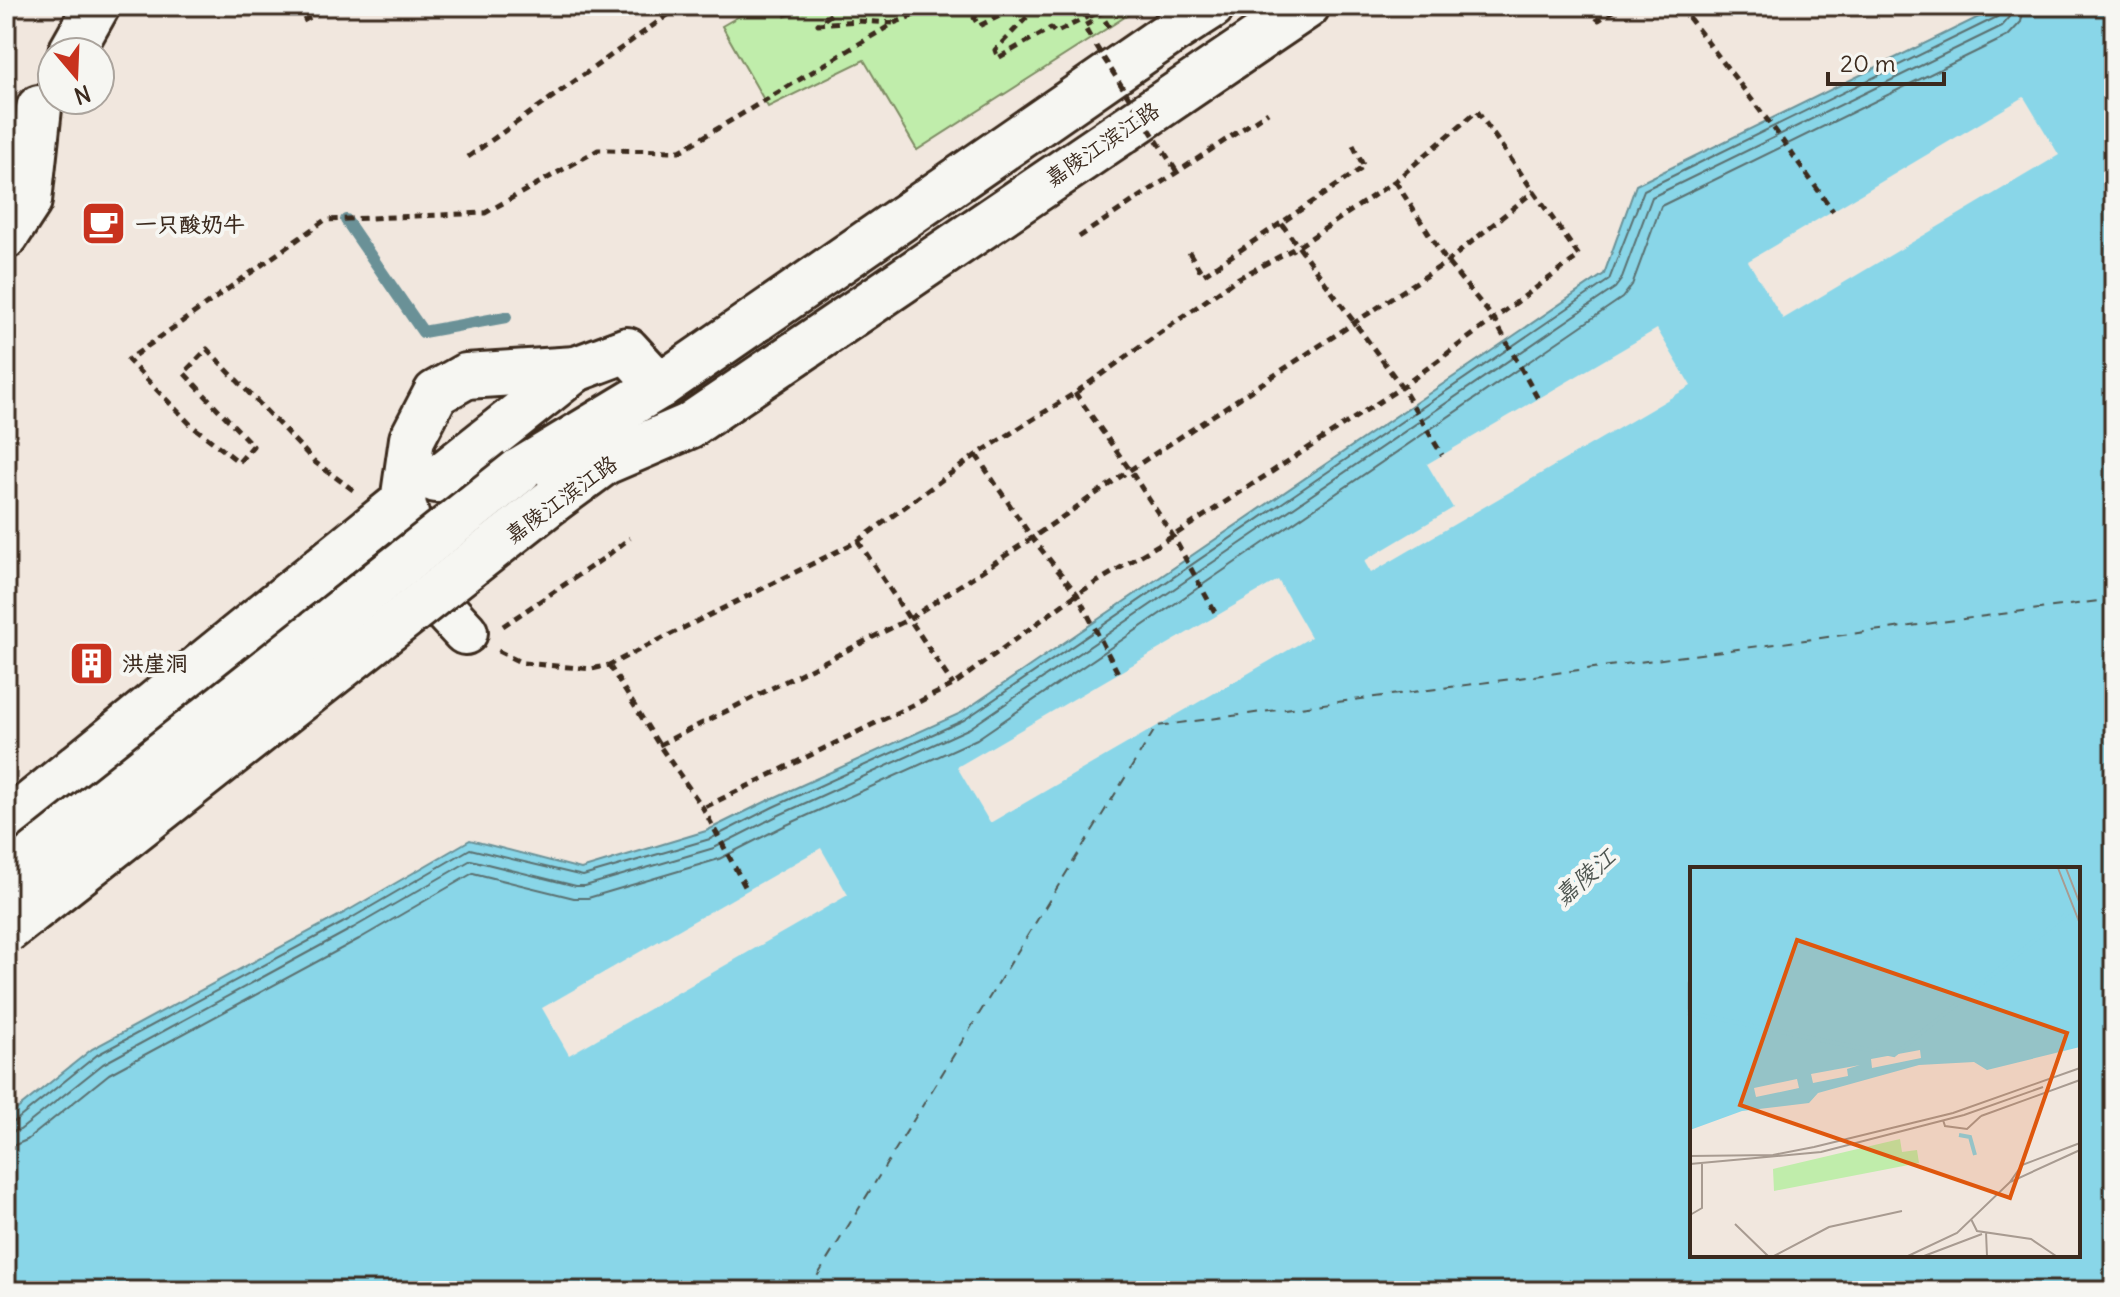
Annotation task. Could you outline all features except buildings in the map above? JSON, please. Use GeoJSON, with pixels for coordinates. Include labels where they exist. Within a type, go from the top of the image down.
{"type":"FeatureCollection","features":[{"type":"Feature","properties":{"kind":"main road"},"geometry":{"type":"LineString","coordinates":[[80,36],[97,6]]}},
{"type":"Feature","properties":{"kind":"main road","name":"嘉陵江滨江路"},"geometry":{"type":"LineString","coordinates":[[6,878],[519,471],[660,386],[1212,6]]}},
{"type":"Feature","properties":{"kind":"main road","name":"嘉陵江滨江路"},"geometry":{"type":"LineString","coordinates":[[6,931],[605,462],[689,426],[1307,6]]}},
{"type":"Feature","properties":{"kind":"main road"},"geometry":{"type":"LineString","coordinates":[[6,146],[36,108]]}},
{"type":"Feature","properties":{"kind":"main road"},"geometry":{"type":"LineString","coordinates":[[6,236],[29,201],[42,116]]}},
{"type":"Feature","properties":{"kind":"main road"},"geometry":{"type":"LineString","coordinates":[[465,632],[424,588],[420,491],[412,439],[436,393],[466,376],[576,369],[627,350],[660,386]]}},
{"type":"Feature","properties":{"kind":"main road"},"geometry":{"type":"LineString","coordinates":[[6,824],[576,369]]}},
{"type":"Feature","properties":{"kind":"path"},"geometry":{"type":"LineString","coordinates":[[303,21],[331,6]]}},
{"type":"Feature","properties":{"kind":"path"},"geometry":{"type":"LineString","coordinates":[[468,157],[671,9],[683,6]]}},
{"type":"Feature","properties":{"kind":"path"},"geometry":{"type":"LineString","coordinates":[[784,15],[818,6]]}},
{"type":"Feature","properties":{"kind":"path"},"geometry":{"type":"LineString","coordinates":[[842,6],[818,24],[858,21],[894,23]]}},
{"type":"Feature","properties":{"kind":"path"},"geometry":{"type":"LineString","coordinates":[[316,463],[207,349],[184,373],[253,446],[239,462],[192,426],[128,360],[325,220],[485,213],[598,150],[680,151],[894,23],[937,6]]}},
{"type":"Feature","properties":{"kind":"path"},"geometry":{"type":"LineString","coordinates":[[987,6],[974,18],[979,26],[1020,6]]}},
{"type":"Feature","properties":{"kind":"path"},"geometry":{"type":"LineString","coordinates":[[1027,6],[1031,13],[995,50],[998,58],[1051,28],[1055,33],[1099,11],[1109,27]]}},
{"type":"Feature","properties":{"kind":"path"},"geometry":{"type":"LineString","coordinates":[[1585,9],[1599,20],[1620,6]]}},
{"type":"Feature","properties":{"kind":"path"},"geometry":{"type":"LineString","coordinates":[[1680,6],[1833,211]]}},
{"type":"Feature","properties":{"kind":"path"},"geometry":{"type":"LineString","coordinates":[[1092,14],[1095,20],[1084,26],[1177,172]]}},
{"type":"Feature","properties":{"kind":"path"},"geometry":{"type":"LineString","coordinates":[[522,663],[592,669],[609,665],[858,541],[976,455],[1075,393],[1235,280],[1299,246],[1395,181],[1477,111],[1579,256],[1402,387],[1173,536],[1077,594],[953,685],[703,808]]}},
{"type":"Feature","properties":{"kind":"path"},"geometry":{"type":"LineString","coordinates":[[1079,237],[1268,112]]}},
{"type":"Feature","properties":{"kind":"path"},"geometry":{"type":"LineString","coordinates":[[1189,252],[1203,275],[1364,167],[1353,145]]}},
{"type":"Feature","properties":{"kind":"path"},"geometry":{"type":"LineString","coordinates":[[1395,181],[1447,262],[1494,319],[1538,399]]}},
{"type":"Feature","properties":{"kind":"path"},"geometry":{"type":"LineString","coordinates":[[659,745],[909,619],[1447,262],[1534,191]]}},
{"type":"Feature","properties":{"kind":"path"},"geometry":{"type":"LineString","coordinates":[[1281,223],[1402,387],[1442,455]]}},
{"type":"Feature","properties":{"kind":"path"},"geometry":{"type":"LineString","coordinates":[[1075,393],[1173,536],[1217,616]]}},
{"type":"Feature","properties":{"kind":"path"},"geometry":{"type":"LineString","coordinates":[[976,455],[1032,538],[1077,594],[1118,673]]}},
{"type":"Feature","properties":{"kind":"path"},"geometry":{"type":"LineString","coordinates":[[521,613],[630,538]]}},
{"type":"Feature","properties":{"kind":"path"},"geometry":{"type":"LineString","coordinates":[[858,541],[953,685]]}},
{"type":"Feature","properties":{"kind":"path"},"geometry":{"type":"LineString","coordinates":[[609,665],[703,808],[747,890]]}},
{"type":"Feature","properties":{"kind":"green space"},"geometry":{"type":"Polygon","coordinates":[[[757,6],[1142,6],[917,150],[864,60],[768,107],[722,26],[757,6]]]}},
{"type":"Feature","properties":{"kind":"water","name":"嘉陵江"},"geometry":{"type":"Polygon","coordinates":[[[2001,6],[2114,6],[2114,1291],[6,1291],[6,1118],[92,1049],[344,913],[470,840],[581,869],[706,831],[961,713],[1604,274],[1636,185],[2001,6]]]}},
{"type":"Feature","properties":{"kind":"pier"},"geometry":{"type":"Polygon","coordinates":[[[2024,97],[2059,155],[1783,319],[1748,261],[2024,97]]]}},
{"type":"Feature","properties":{"kind":"pier"},"geometry":{"type":"Polygon","coordinates":[[[1657,329],[1691,386],[1371,573],[1364,561],[1453,508],[1427,464],[1657,329]]]}},
{"type":"Feature","properties":{"kind":"pier"},"geometry":{"type":"Polygon","coordinates":[[[1278,580],[1311,637],[990,823],[957,767],[1278,580]]]}},
{"type":"Feature","properties":{"kind":"pier"},"geometry":{"type":"Polygon","coordinates":[[[821,848],[848,895],[569,1055],[542,1008],[821,848]]]}},
{"type":"Feature","properties":{"kind":"waterway"},"geometry":{"type":"LineString","coordinates":[[346,220],[423,332],[506,317]]}},
{"type":"Feature","properties":{"kind":"ferry route"},"geometry":{"type":"LineString","coordinates":[[808,1291],[1157,726],[2114,599]]}},
{"type":"Feature","properties":{"kind":"place","name":"一只酸奶牛"},"geometry":{"type":"Point","coordinates":[104,224]}},
{"type":"Feature","properties":{"kind":"place","name":"洪崖洞"},"geometry":{"type":"Point","coordinates":[91,663]}}]}
